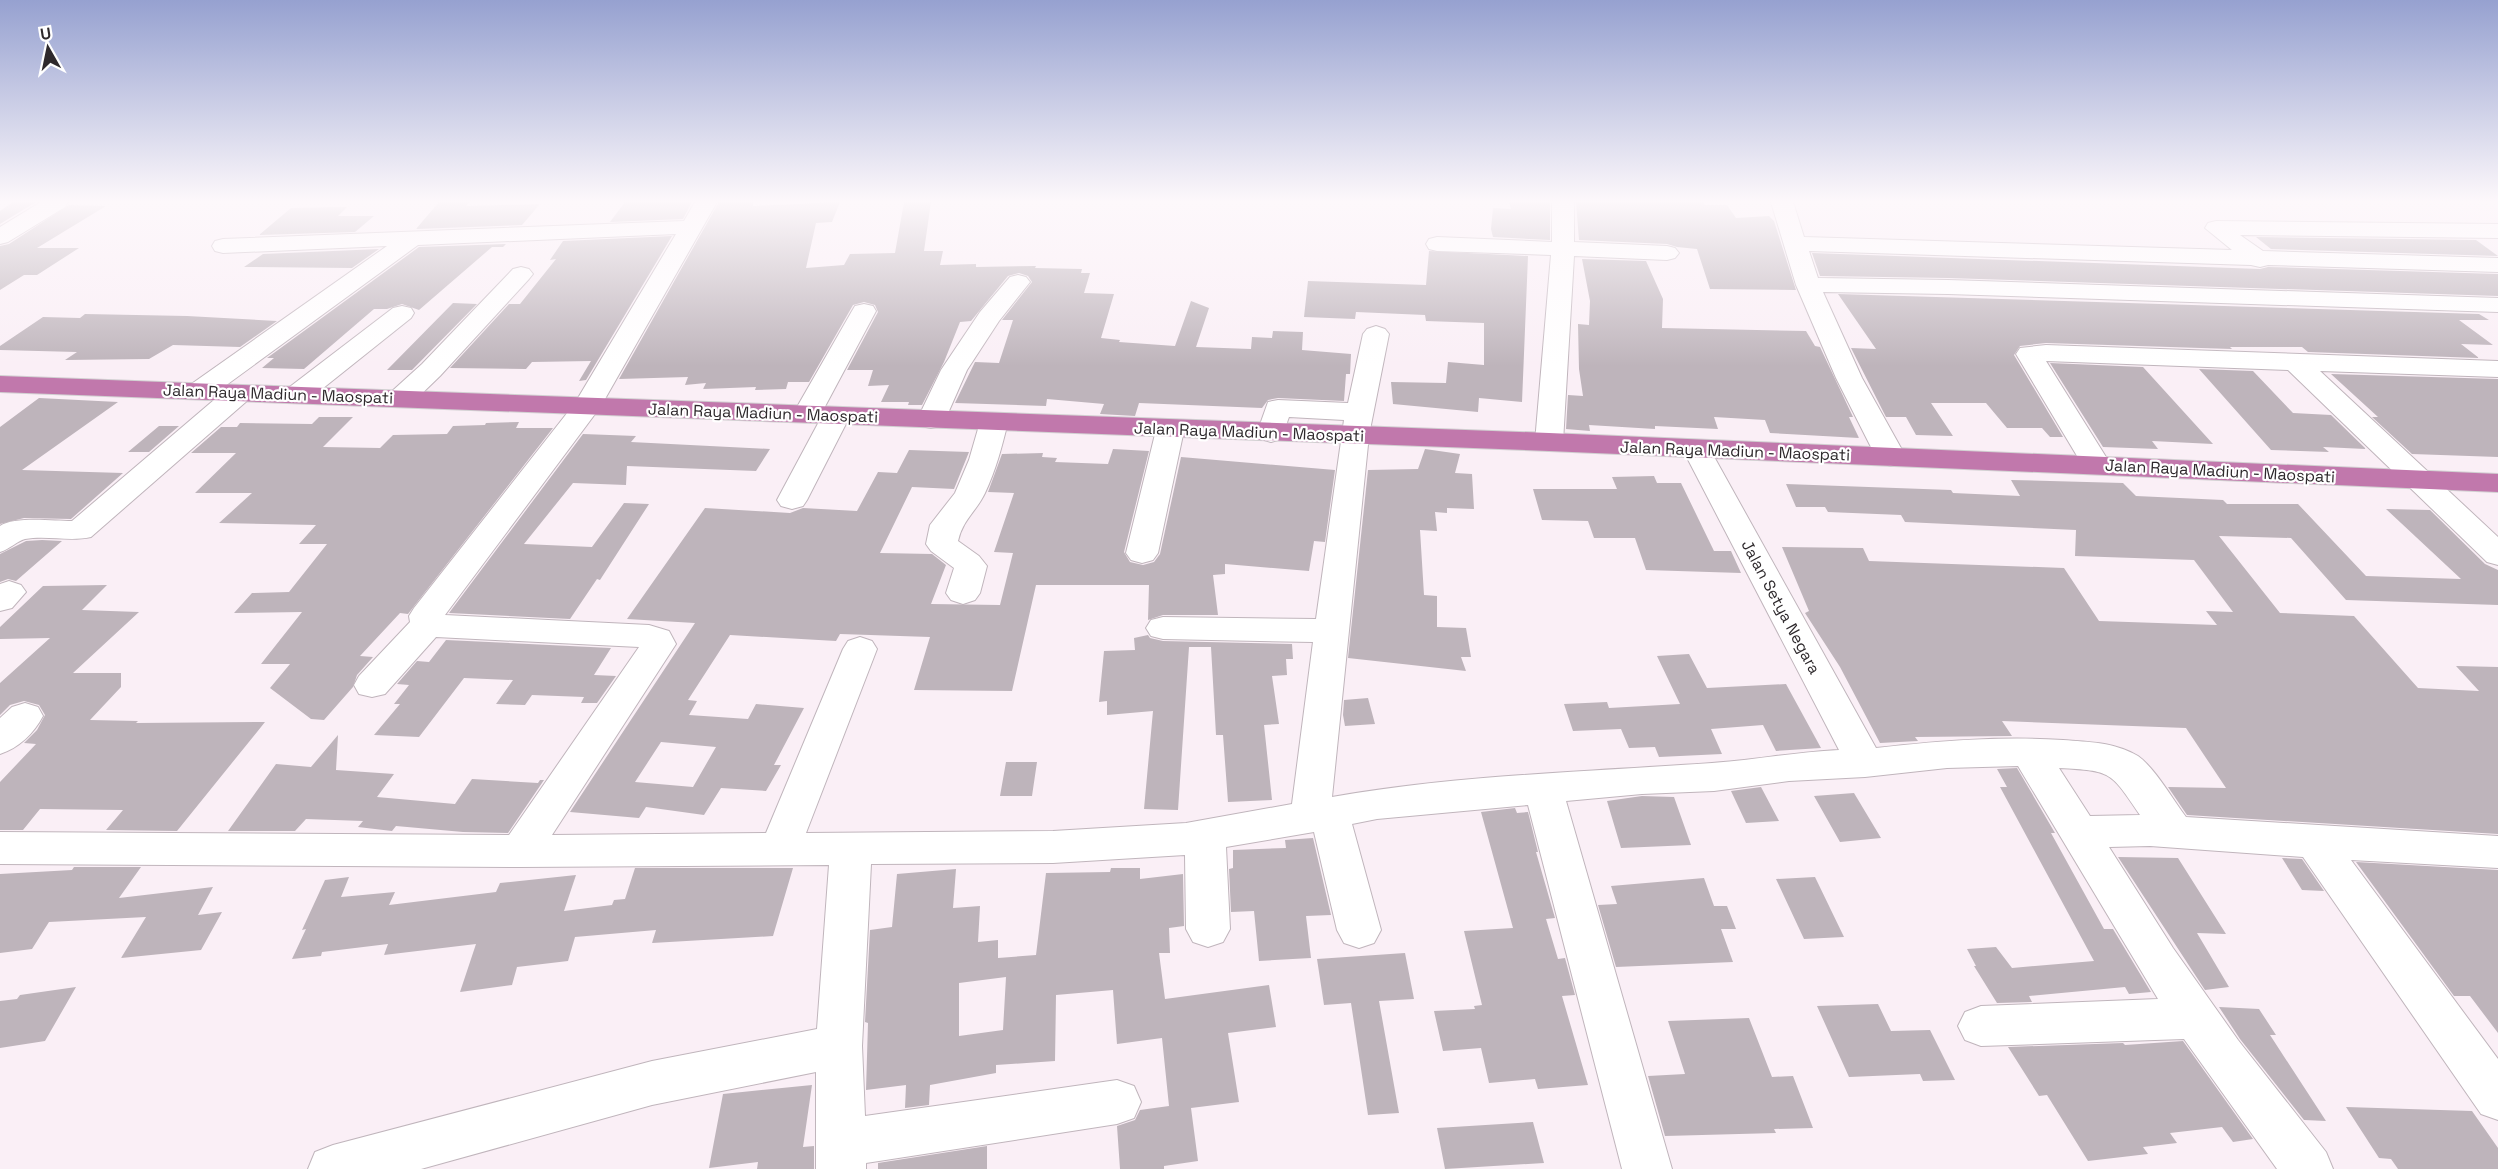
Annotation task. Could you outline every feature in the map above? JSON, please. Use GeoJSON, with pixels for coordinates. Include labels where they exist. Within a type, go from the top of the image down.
{"type":"FeatureCollection","features":[{"type":"Feature","properties":{"kind":"highway","name":"Jalan Raya Madiun - Maospati"},"geometry":{"type":"LineString","coordinates":[[0,384],[1271,433],[1357,424],[1549,442],[1697,450],[2498,483]]}},
{"type":"Feature","properties":{"kind":"street"},"geometry":{"type":"LineString","coordinates":[[200,391],[387,257]]}},
{"type":"Feature","properties":{"kind":"street"},"geometry":{"type":"LineString","coordinates":[[428,624],[426,616],[430,609],[587,406],[675,257]]}},
{"type":"Feature","properties":{"kind":"street"},"geometry":{"type":"LineString","coordinates":[[1549,442],[1563,257]]}},
{"type":"Feature","properties":{"kind":"street"},"geometry":{"type":"LineString","coordinates":[[1798,257],[1808,285],[1849,378],[1891,457]]}},
{"type":"Feature","properties":{"kind":"street"},"geometry":{"type":"LineString","coordinates":[[2209,257],[2498,265]]}},
{"type":"Feature","properties":{"kind":"street"},"geometry":{"type":"LineString","coordinates":[[2442,257],[2498,294]]}},
{"type":"Feature","properties":{"kind":"street"},"geometry":{"type":"LineString","coordinates":[[2257,258],[2310,300]]}},
{"type":"Feature","properties":{"kind":"street"},"geometry":{"type":"LineString","coordinates":[[400,399],[431,370],[521,274]]}},
{"type":"Feature","properties":{"kind":"street"},"geometry":{"type":"LineString","coordinates":[[931,420],[954,370],[989,317],[1018,282]]}},
{"type":"Feature","properties":{"kind":"street"},"geometry":{"type":"LineString","coordinates":[[1808,285],[1948,287],[2498,305]]}},
{"type":"Feature","properties":{"kind":"street"},"geometry":{"type":"LineString","coordinates":[[792,500],[821,415],[864,311]]}},
{"type":"Feature","properties":{"kind":"street"},"geometry":{"type":"LineString","coordinates":[[297,395],[402,313]]}},
{"type":"Feature","properties":{"kind":"street"},"geometry":{"type":"LineString","coordinates":[[1359,930],[1320,815],[1331,631],[1357,424],[1376,334]]}},
{"type":"Feature","properties":{"kind":"street"},"geometry":{"type":"LineString","coordinates":[[2096,465],[2029,354],[2057,353],[2498,369]]}},
{"type":"Feature","properties":{"kind":"street"},"geometry":{"type":"LineString","coordinates":[[2295,362],[2498,555]]}},
{"type":"Feature","properties":{"kind":"street"},"geometry":{"type":"LineString","coordinates":[[0,542],[15,530],[80,530],[238,394]]}},
{"type":"Feature","properties":{"kind":"street"},"geometry":{"type":"LineString","coordinates":[[963,593],[971,566],[963,556],[949,551],[942,544],[946,525],[969,495],[984,460],[994,422]]}},
{"type":"Feature","properties":{"kind":"street"},"geometry":{"type":"LineString","coordinates":[[1142,553],[1170,429]]}},
{"type":"Feature","properties":{"kind":"street","name":"Jalan Setya Negara"},"geometry":{"type":"LineString","coordinates":[[1697,450],[1865,763]]}},
{"type":"Feature","properties":{"kind":"street"},"geometry":{"type":"LineString","coordinates":[[0,592],[9,592],[0,600]]}},
{"type":"Feature","properties":{"kind":"street"},"geometry":{"type":"LineString","coordinates":[[372,685],[428,624]]}},
{"type":"Feature","properties":{"kind":"street"},"geometry":{"type":"LineString","coordinates":[[428,624],[649,636],[657,639],[659,644],[520,851]]}},
{"type":"Feature","properties":{"kind":"street"},"geometry":{"type":"LineString","coordinates":[[1163,628],[1331,631]]}},
{"type":"Feature","properties":{"kind":"street"},"geometry":{"type":"LineString","coordinates":[[780,848],[860,649]]}},
{"type":"Feature","properties":{"kind":"street"},"geometry":{"type":"LineString","coordinates":[[2029,752],[2157,961],[2195,1018],[2308,1169]]}},
{"type":"Feature","properties":{"kind":"street"},"geometry":{"type":"LineString","coordinates":[[0,848],[520,851],[1053,847],[1186,839],[1377,804],[1543,788],[1714,777],[1789,767],[1865,763],[1947,754],[2029,752],[2106,757],[2125,766],[2175,833]]}},
{"type":"Feature","properties":{"kind":"street"},"geometry":{"type":"LineString","coordinates":[[1543,788],[1647,1169]]}},
{"type":"Feature","properties":{"kind":"street"},"geometry":{"type":"LineString","coordinates":[[2079,831],[2150,830],[2498,852]]}},
{"type":"Feature","properties":{"kind":"street"},"geometry":{"type":"LineString","coordinates":[[1205,836],[1208,929]]}},
{"type":"Feature","properties":{"kind":"street"},"geometry":{"type":"LineString","coordinates":[[2315,842],[2498,1098]]}},
{"type":"Feature","properties":{"kind":"street"},"geometry":{"type":"LineString","coordinates":[[851,847],[839,1046],[841,1156],[1117,1102]]}},
{"type":"Feature","properties":{"kind":"street"},"geometry":{"type":"LineString","coordinates":[[1981,1026],[2195,1018]]}},
{"type":"Feature","properties":{"kind":"street"},"geometry":{"type":"LineString","coordinates":[[333,1169],[651,1083],[839,1046]]}},
{"type":"Feature","properties":{"kind":"building"},"geometry":{"type":"Polygon","coordinates":[[[0,257],[66,257],[37,275],[24,275],[0,290],[0,257]]]}},
{"type":"Feature","properties":{"kind":"building"},"geometry":{"type":"Polygon","coordinates":[[[259,257],[368,257],[352,268],[244,267],[259,257]]]}},
{"type":"Feature","properties":{"kind":"building"},"geometry":{"type":"Polygon","coordinates":[[[406,257],[481,257],[419,310],[402,304],[387,309],[374,309],[304,369],[262,368],[274,358],[267,358],[406,257]]]}},
{"type":"Feature","properties":{"kind":"building"},"geometry":{"type":"Polygon","coordinates":[[[552,257],[660,257],[586,380],[579,381],[591,361],[532,362],[526,369],[450,368],[509,304],[520,304],[556,259],[550,260],[552,257]]]}},
{"type":"Feature","properties":{"kind":"building"},"geometry":{"type":"Polygon","coordinates":[[[688,257],[809,257],[806,268],[844,265],[849,257],[942,257],[940,265],[976,264],[976,267],[1036,266],[1035,268],[1082,269],[1081,273],[1090,273],[1084,293],[1114,294],[1101,338],[1120,340],[1119,342],[1175,346],[1191,301],[1209,308],[1196,347],[1251,349],[1252,337],[1272,338],[1273,331],[1303,332],[1302,350],[1351,354],[1350,374],[1346,374],[1344,401],[1278,398],[1268,400],[1262,408],[1139,403],[1135,416],[1100,414],[1104,404],[1047,399],[1046,406],[955,403],[975,362],[999,363],[1013,320],[1002,320],[1032,282],[1028,276],[1019,273],[1008,276],[971,321],[960,322],[944,362],[922,405],[908,405],[909,402],[881,402],[889,385],[868,386],[873,370],[847,370],[878,312],[875,305],[864,302],[853,305],[809,382],[788,382],[786,389],[755,390],[756,387],[703,389],[706,383],[685,385],[688,377],[619,379],[688,257]]]}},
{"type":"Feature","properties":{"kind":"building"},"geometry":{"type":"Polygon","coordinates":[[[1429,257],[1528,257],[1522,402],[1479,398],[1478,412],[1393,404],[1391,382],[1446,383],[1448,362],[1484,365],[1484,323],[1426,321],[1425,315],[1356,312],[1355,319],[1304,317],[1308,281],[1426,285],[1429,257]]]}},
{"type":"Feature","properties":{"kind":"building"},"geometry":{"type":"Polygon","coordinates":[[[1699,257],[1785,257],[1796,290],[1710,289],[1699,257]]]}},
{"type":"Feature","properties":{"kind":"building"},"geometry":{"type":"Polygon","coordinates":[[[1813,257],[1911,257],[2260,269],[2268,267],[2498,274],[2498,296],[1948,278],[1820,276],[1813,257]]]}},
{"type":"Feature","properties":{"kind":"building"},"geometry":{"type":"Polygon","coordinates":[[[1582,259],[1646,261],[1663,299],[1662,328],[1806,331],[1815,346],[1820,347],[1853,417],[1849,417],[1859,438],[1770,433],[1765,420],[1714,417],[1718,429],[1655,426],[1655,429],[1589,425],[1590,431],[1566,429],[1568,395],[1583,396],[1579,369],[1578,324],[1589,325],[1590,301],[1582,259]]]}},
{"type":"Feature","properties":{"kind":"building"},"geometry":{"type":"Polygon","coordinates":[[[1838,294],[2479,314],[2489,320],[2459,320],[2493,345],[2461,344],[2479,358],[2308,352],[2302,347],[2230,347],[2232,349],[2046,343],[2020,346],[2014,355],[2063,437],[2050,437],[2042,428],[2007,428],[1986,403],[1931,403],[1953,436],[1916,435],[1906,417],[1886,417],[1851,348],[1876,349],[1838,294]]]}},
{"type":"Feature","properties":{"kind":"building"},"geometry":{"type":"Polygon","coordinates":[[[453,303],[477,304],[412,370],[387,370],[453,303]]]}},
{"type":"Feature","properties":{"kind":"building"},"geometry":{"type":"Polygon","coordinates":[[[85,314],[277,321],[240,347],[173,345],[149,359],[65,360],[77,352],[0,350],[0,346],[43,317],[80,318],[85,314]]]}},
{"type":"Feature","properties":{"kind":"building"},"geometry":{"type":"Polygon","coordinates":[[[2050,363],[2143,367],[2213,444],[2152,441],[2158,449],[2103,447],[2050,363]]]}},
{"type":"Feature","properties":{"kind":"building"},"geometry":{"type":"Polygon","coordinates":[[[2199,369],[2253,371],[2293,413],[2331,415],[2366,449],[2323,447],[2329,452],[2271,450],[2199,369]]]}},
{"type":"Feature","properties":{"kind":"building"},"geometry":{"type":"Polygon","coordinates":[[[2331,374],[2498,379],[2498,457],[2412,454],[2372,417],[2378,417],[2331,374]]]}},
{"type":"Feature","properties":{"kind":"building"},"geometry":{"type":"Polygon","coordinates":[[[39,398],[118,402],[22,470],[123,473],[71,519],[24,518],[0,524],[0,427],[39,398]]]}},
{"type":"Feature","properties":{"kind":"building"},"geometry":{"type":"Polygon","coordinates":[[[319,417],[353,417],[323,447],[380,448],[393,435],[447,434],[453,426],[485,425],[486,423],[519,422],[516,428],[553,428],[408,614],[400,613],[360,656],[373,657],[357,675],[353,687],[324,720],[311,719],[270,688],[290,664],[261,664],[302,612],[234,613],[252,593],[289,592],[327,544],[299,544],[316,525],[219,523],[252,493],[195,493],[236,453],[191,453],[221,427],[237,427],[240,423],[312,424],[319,417]]]}},
{"type":"Feature","properties":{"kind":"building"},"geometry":{"type":"Polygon","coordinates":[[[159,426],[179,426],[149,452],[128,452],[159,426]]]}},
{"type":"Feature","properties":{"kind":"building"},"geometry":{"type":"Polygon","coordinates":[[[583,434],[636,436],[631,442],[770,449],[756,471],[627,466],[626,485],[573,483],[524,544],[592,547],[624,503],[649,504],[600,580],[597,579],[570,619],[449,613],[583,434]]]}},
{"type":"Feature","properties":{"kind":"building"},"geometry":{"type":"Polygon","coordinates":[[[1113,449],[1149,451],[1124,552],[1130,562],[1143,565],[1154,562],[1160,554],[1181,457],[1335,470],[1325,542],[1314,541],[1309,571],[1225,564],[1225,574],[1213,575],[1218,615],[1163,615],[1148,620],[1149,585],[1036,585],[1012,691],[914,690],[930,637],[840,634],[836,641],[730,635],[688,700],[697,701],[689,715],[748,719],[756,704],[804,708],[774,765],[781,765],[766,791],[721,788],[704,815],[646,807],[639,818],[570,812],[695,623],[627,619],[705,508],[790,513],[803,508],[857,511],[878,472],[897,473],[909,450],[969,452],[954,489],[912,487],[880,553],[932,554],[946,565],[931,604],[1000,605],[1013,553],[994,552],[1014,493],[988,492],[1002,454],[1043,453],[1042,457],[1057,458],[1055,462],[1108,464],[1113,449]],[[661,742],[635,782],[693,787],[716,747],[661,742]]]}},
{"type":"Feature","properties":{"kind":"building"},"geometry":{"type":"Polygon","coordinates":[[[1425,449],[1460,454],[1455,473],[1472,474],[1474,509],[1447,508],[1447,513],[1435,512],[1437,531],[1420,530],[1424,595],[1437,596],[1437,627],[1466,628],[1471,657],[1461,657],[1466,671],[1348,658],[1368,470],[1418,469],[1425,449]]]}},
{"type":"Feature","properties":{"kind":"building"},"geometry":{"type":"Polygon","coordinates":[[[1654,476],[1657,483],[1681,483],[1714,551],[1731,551],[1741,573],[1646,570],[1635,538],[1594,538],[1588,521],[1542,520],[1533,489],[1617,489],[1612,477],[1654,476]]]}},
{"type":"Feature","properties":{"kind":"building"},"geometry":{"type":"Polygon","coordinates":[[[2011,480],[2123,483],[2136,496],[2223,500],[2227,504],[2298,504],[2366,576],[2461,579],[2386,509],[2430,510],[2485,564],[2498,570],[2498,605],[2346,600],[2291,538],[2219,536],[2280,613],[2354,616],[2418,688],[2479,691],[2456,666],[2498,667],[2498,834],[2187,815],[2168,787],[2226,788],[2186,728],[2002,721],[2012,736],[1915,737],[1918,741],[1880,743],[1840,667],[1805,613],[1809,611],[1782,547],[1863,548],[1869,561],[2064,568],[2099,621],[2217,625],[2206,611],[2233,612],[2194,560],[2075,556],[2076,530],[1905,522],[1901,515],[1828,512],[1825,507],[1796,507],[1786,484],[1951,490],[1953,493],[2020,496],[2011,480]]]}},
{"type":"Feature","properties":{"kind":"building"},"geometry":{"type":"Polygon","coordinates":[[[26,541],[62,541],[16,581],[8,579],[0,582],[0,554],[26,541]]]}},
{"type":"Feature","properties":{"kind":"building"},"geometry":{"type":"Polygon","coordinates":[[[107,585],[82,610],[139,612],[73,673],[121,673],[121,687],[90,720],[138,721],[136,723],[265,722],[177,831],[106,830],[123,810],[40,809],[23,830],[0,830],[0,782],[36,744],[24,743],[37,730],[45,715],[39,705],[24,701],[10,705],[0,715],[0,683],[50,638],[0,639],[0,627],[43,586],[107,585]]]}},
{"type":"Feature","properties":{"kind":"building"},"geometry":{"type":"Polygon","coordinates":[[[1148,635],[1150,638],[1163,641],[1292,644],[1293,659],[1286,659],[1287,675],[1272,676],[1279,724],[1264,725],[1272,800],[1228,802],[1223,735],[1216,735],[1211,647],[1189,647],[1178,810],[1144,809],[1153,711],[1107,715],[1107,701],[1099,702],[1104,651],[1135,650],[1134,638],[1148,635]]]}},
{"type":"Feature","properties":{"kind":"building"},"geometry":{"type":"Polygon","coordinates":[[[446,640],[611,648],[594,675],[616,676],[597,703],[581,703],[584,697],[532,695],[525,705],[496,704],[513,680],[464,678],[419,737],[374,735],[400,704],[394,704],[409,685],[397,684],[417,661],[429,662],[446,640]]]}},
{"type":"Feature","properties":{"kind":"building"},"geometry":{"type":"Polygon","coordinates":[[[1689,654],[1707,688],[1786,684],[1821,748],[1776,751],[1763,725],[1711,729],[1722,754],[1659,757],[1655,747],[1629,748],[1621,729],[1573,731],[1564,704],[1607,702],[1609,708],[1680,704],[1657,656],[1689,654]]]}},
{"type":"Feature","properties":{"kind":"building"},"geometry":{"type":"Polygon","coordinates":[[[1368,698],[1375,724],[1345,726],[1344,700],[1368,698]]]}},
{"type":"Feature","properties":{"kind":"building"},"geometry":{"type":"Polygon","coordinates":[[[338,735],[336,770],[394,774],[377,797],[455,804],[472,779],[538,783],[544,780],[508,833],[463,832],[396,826],[392,831],[358,827],[363,821],[306,819],[295,831],[228,831],[276,764],[311,767],[338,735]]]}},
{"type":"Feature","properties":{"kind":"building"},"geometry":{"type":"Polygon","coordinates":[[[1006,762],[1037,762],[1032,796],[1000,796],[1006,762]]]}},
{"type":"Feature","properties":{"kind":"building"},"geometry":{"type":"Polygon","coordinates":[[[2017,768],[2055,833],[2051,833],[2104,929],[2113,929],[2151,992],[2129,994],[2125,987],[2029,996],[2032,1002],[1997,1003],[1974,966],[1976,966],[1967,949],[1996,947],[2012,968],[2094,961],[2000,787],[2007,787],[1997,769],[2017,768]]]}},
{"type":"Feature","properties":{"kind":"building"},"geometry":{"type":"Polygon","coordinates":[[[1761,787],[1779,821],[1746,823],[1731,791],[1761,787]]]}},
{"type":"Feature","properties":{"kind":"building"},"geometry":{"type":"Polygon","coordinates":[[[1854,793],[1881,838],[1840,842],[1814,796],[1854,793]]]}},
{"type":"Feature","properties":{"kind":"building"},"geometry":{"type":"Polygon","coordinates":[[[1642,796],[1674,797],[1691,845],[1621,848],[1607,801],[1642,796]]]}},
{"type":"Feature","properties":{"kind":"building"},"geometry":{"type":"Polygon","coordinates":[[[1515,808],[1517,813],[1528,812],[1538,852],[1536,852],[1555,918],[1546,919],[1558,959],[1565,958],[1575,995],[1562,996],[1588,1085],[1538,1089],[1535,1079],[1489,1083],[1481,1048],[1443,1051],[1434,1011],[1475,1009],[1474,1006],[1482,1005],[1464,931],[1513,928],[1481,812],[1515,808]]]}},
{"type":"Feature","properties":{"kind":"building"},"geometry":{"type":"Polygon","coordinates":[[[1313,838],[1331,915],[1306,916],[1311,958],[1259,961],[1254,911],[1231,912],[1229,869],[1233,868],[1233,850],[1286,848],[1285,840],[1313,838]]]}},
{"type":"Feature","properties":{"kind":"building"},"geometry":{"type":"Polygon","coordinates":[[[2118,857],[2178,858],[2226,934],[2197,933],[2229,987],[2205,990],[2118,857]]]}},
{"type":"Feature","properties":{"kind":"building"},"geometry":{"type":"Polygon","coordinates":[[[2282,858],[2302,859],[2324,891],[2302,890],[2282,858]]]}},
{"type":"Feature","properties":{"kind":"building"},"geometry":{"type":"Polygon","coordinates":[[[2356,862],[2498,870],[2498,1033],[2470,996],[2454,996],[2356,862]]]}},
{"type":"Feature","properties":{"kind":"building"},"geometry":{"type":"Polygon","coordinates":[[[74,867],[141,867],[119,898],[213,887],[198,915],[222,912],[201,950],[121,958],[146,917],[49,922],[32,949],[0,953],[0,874],[72,870],[74,867]]]}},
{"type":"Feature","properties":{"kind":"building"},"geometry":{"type":"Polygon","coordinates":[[[635,868],[793,868],[773,936],[652,943],[656,930],[575,937],[568,961],[517,967],[512,985],[460,992],[476,944],[384,955],[388,944],[322,952],[321,956],[292,959],[306,929],[302,930],[325,880],[349,877],[341,897],[395,892],[389,905],[496,892],[500,883],[576,875],[564,911],[612,905],[614,900],[625,899],[635,868]]]}},
{"type":"Feature","properties":{"kind":"building"},"geometry":{"type":"Polygon","coordinates":[[[1111,868],[1140,868],[1140,879],[1183,874],[1184,926],[1169,928],[1170,953],[1159,953],[1165,999],[1269,985],[1276,1027],[1228,1033],[1239,1102],[1191,1108],[1198,1161],[1164,1166],[1164,1169],[1120,1169],[1117,1126],[1135,1120],[1140,1110],[1169,1106],[1162,1038],[1117,1044],[1113,990],[1056,995],[1055,1061],[996,1065],[996,1073],[930,1085],[929,1105],[905,1108],[906,1085],[866,1090],[868,1023],[865,1022],[870,930],[892,927],[897,874],[956,869],[953,908],[980,906],[978,942],[998,940],[998,958],[1036,955],[1046,873],[1110,872],[1111,868]],[[1006,977],[959,983],[959,1036],[1003,1030],[1006,977]]]}},
{"type":"Feature","properties":{"kind":"building"},"geometry":{"type":"Polygon","coordinates":[[[1815,877],[1844,937],[1804,939],[1776,879],[1815,877]]]}},
{"type":"Feature","properties":{"kind":"building"},"geometry":{"type":"Polygon","coordinates":[[[1704,878],[1714,906],[1727,906],[1736,929],[1721,929],[1733,962],[1616,967],[1598,905],[1617,904],[1611,886],[1704,878]]]}},
{"type":"Feature","properties":{"kind":"building"},"geometry":{"type":"Polygon","coordinates":[[[1405,953],[1414,999],[1379,1001],[1399,1113],[1368,1115],[1351,1003],[1324,1005],[1317,959],[1405,953]]]}},
{"type":"Feature","properties":{"kind":"building"},"geometry":{"type":"Polygon","coordinates":[[[76,987],[45,1041],[0,1048],[0,1001],[17,999],[20,995],[76,987]]]}},
{"type":"Feature","properties":{"kind":"building"},"geometry":{"type":"Polygon","coordinates":[[[1878,1004],[1891,1031],[1930,1030],[1955,1080],[1923,1081],[1920,1074],[1849,1077],[1817,1006],[1878,1004]]]}},
{"type":"Feature","properties":{"kind":"building"},"geometry":{"type":"Polygon","coordinates":[[[2219,1007],[2259,1009],[2276,1035],[2270,1035],[2326,1121],[2304,1120],[2240,1039],[2219,1007]]]}},
{"type":"Feature","properties":{"kind":"building"},"geometry":{"type":"Polygon","coordinates":[[[1749,1018],[1772,1077],[1793,1076],[1813,1128],[1774,1129],[1776,1133],[1665,1136],[1648,1076],[1685,1074],[1668,1021],[1749,1018]]]}},
{"type":"Feature","properties":{"kind":"building"},"geometry":{"type":"Polygon","coordinates":[[[2183,1041],[2253,1139],[2233,1142],[2222,1127],[2170,1133],[2177,1143],[2143,1147],[2148,1154],[2088,1161],[2047,1095],[2039,1096],[2008,1047],[2123,1043],[2125,1045],[2183,1041]]]}},
{"type":"Feature","properties":{"kind":"building"},"geometry":{"type":"Polygon","coordinates":[[[812,1085],[803,1147],[814,1146],[814,1169],[757,1169],[758,1162],[709,1168],[723,1094],[812,1085]]]}},
{"type":"Feature","properties":{"kind":"building"},"geometry":{"type":"Polygon","coordinates":[[[2346,1107],[2472,1111],[2498,1148],[2498,1169],[2398,1169],[2391,1159],[2379,1158],[2346,1107]]]}},
{"type":"Feature","properties":{"kind":"building"},"geometry":{"type":"Polygon","coordinates":[[[1533,1122],[1544,1163],[1445,1169],[1437,1128],[1533,1122]]]}},
{"type":"Feature","properties":{"kind":"building"},"geometry":{"type":"Polygon","coordinates":[[[987,1146],[987,1169],[878,1169],[878,1163],[987,1146]]]}}]}
